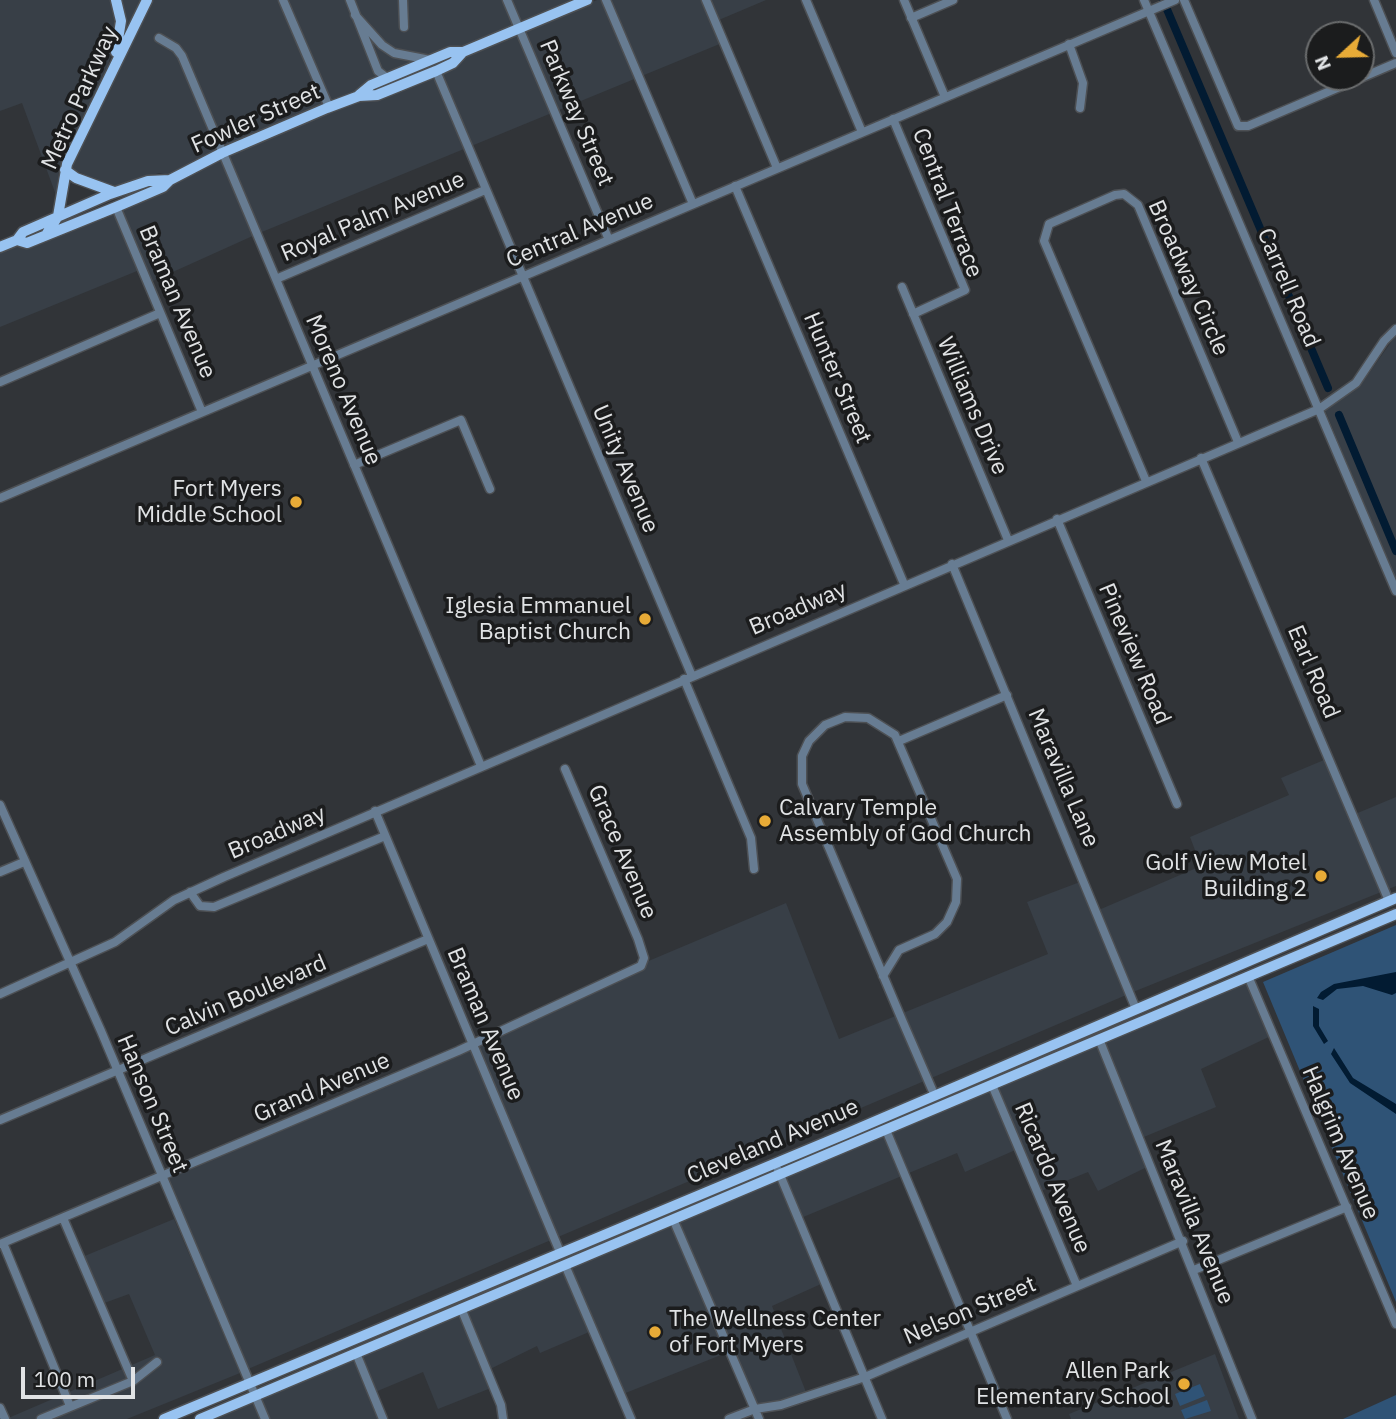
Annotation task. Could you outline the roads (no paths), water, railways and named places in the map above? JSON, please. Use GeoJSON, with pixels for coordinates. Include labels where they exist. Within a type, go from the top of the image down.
{"type":"FeatureCollection","features":[{"type":"Feature","properties":{"kind":"main road"},"geometry":{"type":"LineString","coordinates":[[112,69],[120,30],[116,0]]}},
{"type":"Feature","properties":{"kind":"main road","name":"Metro Parkway"},"geometry":{"type":"LineString","coordinates":[[58,216],[65,170],[147,0]]}},
{"type":"Feature","properties":{"kind":"main road","name":"Fowler Street"},"geometry":{"type":"LineString","coordinates":[[359,96],[372,85],[387,78],[450,52],[463,52],[587,0]]}},
{"type":"Feature","properties":{"kind":"main road","name":"Fowler Street"},"geometry":{"type":"LineString","coordinates":[[0,247],[17,240],[23,232],[115,192],[164,179],[329,107],[359,96],[377,95],[436,71],[453,63],[463,52]]}},
{"type":"Feature","properties":{"kind":"main road"},"geometry":{"type":"LineString","coordinates":[[387,78],[395,88]]}},
{"type":"Feature","properties":{"kind":"main road"},"geometry":{"type":"LineString","coordinates":[[65,170],[76,178],[115,192]]}},
{"type":"Feature","properties":{"kind":"main road","name":"Fowler Street"},"geometry":{"type":"LineString","coordinates":[[17,240],[27,243],[116,207],[163,187],[164,179]]}},
{"type":"Feature","properties":{"kind":"main road"},"geometry":{"type":"LineString","coordinates":[[45,236],[58,216]]}},
{"type":"Feature","properties":{"kind":"main road","name":"Cleveland Avenue"},"geometry":{"type":"LineString","coordinates":[[164,1419],[1392,900]]}},
{"type":"Feature","properties":{"kind":"main road","name":"Cleveland Avenue"},"geometry":{"type":"LineString","coordinates":[[201,1419],[1396,914]]}},
{"type":"Feature","properties":{"kind":"main road"},"geometry":{"type":"LineString","coordinates":[[1248,976],[1260,961],[1274,951]]}},
{"type":"Feature","properties":{"kind":"main road"},"geometry":{"type":"LineString","coordinates":[[1111,1034],[1136,1009]]}},
{"type":"Feature","properties":{"kind":"main road"},"geometry":{"type":"LineString","coordinates":[[565,1265],[572,1254],[589,1241]]}},
{"type":"Feature","properties":{"kind":"main road"},"geometry":{"type":"LineString","coordinates":[[537,1277],[560,1252]]}},
{"type":"Feature","properties":{"kind":"street"},"geometry":{"type":"LineString","coordinates":[[283,0],[329,107]]}},
{"type":"Feature","properties":{"kind":"street"},"geometry":{"type":"LineString","coordinates":[[350,0],[378,71],[387,78]]}},
{"type":"Feature","properties":{"kind":"street"},"geometry":{"type":"LineString","coordinates":[[403,0],[404,27]]}},
{"type":"Feature","properties":{"kind":"street","name":"Parkway Street"},"geometry":{"type":"LineString","coordinates":[[507,0],[609,240]]}},
{"type":"Feature","properties":{"kind":"street"},"geometry":{"type":"LineString","coordinates":[[606,0],[693,204]]}},
{"type":"Feature","properties":{"kind":"street"},"geometry":{"type":"LineString","coordinates":[[706,0],[777,168]]}},
{"type":"Feature","properties":{"kind":"street"},"geometry":{"type":"LineString","coordinates":[[806,0],[862,132]]}},
{"type":"Feature","properties":{"kind":"street"},"geometry":{"type":"LineString","coordinates":[[904,0],[945,97]]}},
{"type":"Feature","properties":{"kind":"street"},"geometry":{"type":"LineString","coordinates":[[911,18],[953,0]]}},
{"type":"Feature","properties":{"kind":"street","name":"Carrell Road"},"geometry":{"type":"LineString","coordinates":[[1144,0],[1152,9],[1396,591]]}},
{"type":"Feature","properties":{"kind":"street","name":"Central Avenue"},"geometry":{"type":"LineString","coordinates":[[0,498],[1174,0]]}},
{"type":"Feature","properties":{"kind":"street"},"geometry":{"type":"LineString","coordinates":[[1184,0],[1238,126],[1248,126],[1396,63]]}},
{"type":"Feature","properties":{"kind":"street"},"geometry":{"type":"LineString","coordinates":[[1374,0],[1396,53]]}},
{"type":"Feature","properties":{"kind":"street"},"geometry":{"type":"LineString","coordinates":[[355,15],[382,45],[394,53],[432,60]]}},
{"type":"Feature","properties":{"kind":"street","name":"Moreno Avenue"},"geometry":{"type":"LineString","coordinates":[[159,38],[176,48],[181,56],[481,766]]}},
{"type":"Feature","properties":{"kind":"street"},"geometry":{"type":"LineString","coordinates":[[1069,44],[1083,83],[1080,108]]}},
{"type":"Feature","properties":{"kind":"street","name":"Unity Avenue"},"geometry":{"type":"LineString","coordinates":[[436,71],[688,678],[751,838],[754,869]]}},
{"type":"Feature","properties":{"kind":"street","name":"Central Terrace"},"geometry":{"type":"LineString","coordinates":[[893,119],[965,290],[913,314]]}},
{"type":"Feature","properties":{"kind":"street","name":"Hunter Street"},"geometry":{"type":"LineString","coordinates":[[734,186],[904,584]]}},
{"type":"Feature","properties":{"kind":"street","name":"Royal Palm Avenue"},"geometry":{"type":"LineString","coordinates":[[276,279],[485,190]]}},
{"type":"Feature","properties":{"kind":"street","name":"Broadway Circle"},"geometry":{"type":"LineString","coordinates":[[1146,481],[1044,241],[1045,232],[1057,220],[1115,195],[1132,198],[1238,442]]}},
{"type":"Feature","properties":{"kind":"street","name":"Braman Avenue"},"geometry":{"type":"LineString","coordinates":[[116,207],[202,412]]}},
{"type":"Feature","properties":{"kind":"street","name":"Williams Drive"},"geometry":{"type":"LineString","coordinates":[[902,287],[1008,540]]}},
{"type":"Feature","properties":{"kind":"street"},"geometry":{"type":"LineString","coordinates":[[0,382],[160,313]]}},
{"type":"Feature","properties":{"kind":"street","name":"Broadway"},"geometry":{"type":"LineString","coordinates":[[0,994],[115,942],[190,892],[904,584],[1319,409],[1356,383],[1384,341],[1396,330]]}},
{"type":"Feature","properties":{"kind":"street"},"geometry":{"type":"LineString","coordinates":[[354,465],[461,420],[490,489]]}},
{"type":"Feature","properties":{"kind":"street","name":"Earl Road"},"geometry":{"type":"LineString","coordinates":[[1200,458],[1392,900]]}},
{"type":"Feature","properties":{"kind":"street","name":"Pineview Road"},"geometry":{"type":"LineString","coordinates":[[1057,519],[1177,804]]}},
{"type":"Feature","properties":{"kind":"street","name":"Maravilla Lane"},"geometry":{"type":"LineString","coordinates":[[952,564],[1136,1009]]}},
{"type":"Feature","properties":{"kind":"street"},"geometry":{"type":"LineString","coordinates":[[899,741],[1007,695]]}},
{"type":"Feature","properties":{"kind":"street"},"geometry":{"type":"LineString","coordinates":[[883,976],[899,950],[928,938],[944,926],[954,909],[958,887],[951,861],[899,741],[890,729],[875,721],[860,716],[845,717],[828,722],[815,733],[805,748],[801,766],[805,792],[883,976],[934,1094]]}},
{"type":"Feature","properties":{"kind":"street","name":"Grace Avenue"},"geometry":{"type":"LineString","coordinates":[[565,769],[641,952]]}},
{"type":"Feature","properties":{"kind":"street","name":"Hanson Street"},"geometry":{"type":"LineString","coordinates":[[0,805],[117,1070],[265,1419]]}},
{"type":"Feature","properties":{"kind":"street","name":"Braman Avenue"},"geometry":{"type":"LineString","coordinates":[[375,811],[560,1252]]}},
{"type":"Feature","properties":{"kind":"street","name":"Broadway"},"geometry":{"type":"LineString","coordinates":[[190,892],[200,906],[214,907],[384,836]]}},
{"type":"Feature","properties":{"kind":"street"},"geometry":{"type":"LineString","coordinates":[[0,872],[24,862]]}},
{"type":"Feature","properties":{"kind":"street","name":"Calvin Boulevard"},"geometry":{"type":"LineString","coordinates":[[0,1120],[428,939]]}},
{"type":"Feature","properties":{"kind":"street","name":"Grand Avenue"},"geometry":{"type":"LineString","coordinates":[[1,1244],[473,1045],[633,972],[641,966],[641,952]]}},
{"type":"Feature","properties":{"kind":"street","name":"Halgrim Avenue"},"geometry":{"type":"LineString","coordinates":[[1248,976],[1396,1324]]}},
{"type":"Feature","properties":{"kind":"street","name":"Maravilla Avenue"},"geometry":{"type":"LineString","coordinates":[[1099,1040],[1183,1241],[1252,1419]]}},
{"type":"Feature","properties":{"kind":"street","name":"Ricardo Avenue"},"geometry":{"type":"LineString","coordinates":[[992,1085],[1077,1286]]}},
{"type":"Feature","properties":{"kind":"street"},"geometry":{"type":"LineString","coordinates":[[886,1130],[1007,1419]]}},
{"type":"Feature","properties":{"kind":"street"},"geometry":{"type":"LineString","coordinates":[[774,1162],[882,1419]]}},
{"type":"Feature","properties":{"kind":"street"},"geometry":{"type":"LineString","coordinates":[[1194,1270],[1347,1207]]}},
{"type":"Feature","properties":{"kind":"street"},"geometry":{"type":"LineString","coordinates":[[63,1217],[133,1381]]}},
{"type":"Feature","properties":{"kind":"street"},"geometry":{"type":"LineString","coordinates":[[673,1219],[759,1419]]}},
{"type":"Feature","properties":{"kind":"street","name":"Nelson Street"},"geometry":{"type":"LineString","coordinates":[[729,1419],[865,1377],[1183,1241]]}},
{"type":"Feature","properties":{"kind":"street"},"geometry":{"type":"LineString","coordinates":[[1,1244],[70,1406]]}},
{"type":"Feature","properties":{"kind":"street"},"geometry":{"type":"LineString","coordinates":[[565,1265],[631,1419]]}},
{"type":"Feature","properties":{"kind":"street"},"geometry":{"type":"LineString","coordinates":[[461,1308],[501,1405],[503,1419]]}},
{"type":"Feature","properties":{"kind":"street"},"geometry":{"type":"LineString","coordinates":[[356,1353],[383,1419]]}},
{"type":"Feature","properties":{"kind":"street"},"geometry":{"type":"LineString","coordinates":[[41,1419],[133,1381],[157,1362]]}},
{"type":"Feature","properties":{"kind":"street"},"geometry":{"type":"LineString","coordinates":[[501,1405],[512,1419]]}},
{"type":"Feature","properties":{"kind":"street"},"geometry":{"type":"LineString","coordinates":[[0,1408],[5,1419]]}},
{"type":"Feature","properties":{"kind":"waterway"},"geometry":{"type":"LineString","coordinates":[[1163,0],[1328,388]]}},
{"type":"Feature","properties":{"kind":"waterway"},"geometry":{"type":"LineString","coordinates":[[1339,415],[1396,551]]}},
{"type":"Feature","properties":{"kind":"place","name":"Fort Myers Middle School"},"geometry":{"type":"Point","coordinates":[296,502]}},
{"type":"Feature","properties":{"kind":"place","name":"Iglesia Emmanuel Baptist Church"},"geometry":{"type":"Point","coordinates":[645,619]}},
{"type":"Feature","properties":{"kind":"place","name":"Calvary Temple Assembly of God Church"},"geometry":{"type":"Point","coordinates":[765,821]}},
{"type":"Feature","properties":{"kind":"place","name":"Golf View Motel Building 2"},"geometry":{"type":"Point","coordinates":[1321,876]}},
{"type":"Feature","properties":{"kind":"place","name":"The Wellness Center of Fort Myers"},"geometry":{"type":"Point","coordinates":[655,1332]}},
{"type":"Feature","properties":{"kind":"place","name":"Allen Park Elementary School"},"geometry":{"type":"Point","coordinates":[1184,1384]}}]}
